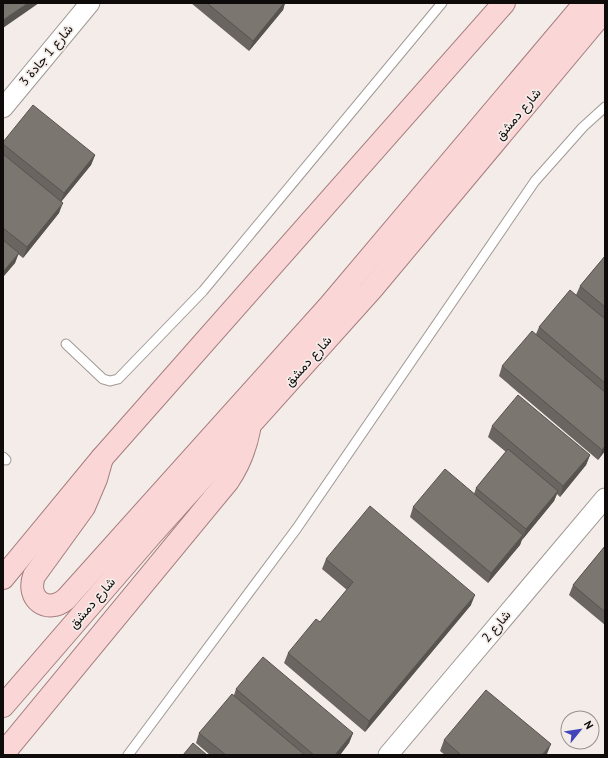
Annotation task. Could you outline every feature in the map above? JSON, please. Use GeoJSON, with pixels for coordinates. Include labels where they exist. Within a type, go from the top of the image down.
{"type":"FeatureCollection","features":[{"type":"Feature","properties":{"kind":"main road"},"geometry":{"type":"LineString","coordinates":[[3,578],[102,458],[504,3]]}},
{"type":"Feature","properties":{"kind":"main road"},"geometry":{"type":"LineString","coordinates":[[102,458],[96,479],[84,507],[34,576],[31,583],[34,596],[44,605],[56,605],[61,603],[72,593],[330,305],[586,3]]}},
{"type":"Feature","properties":{"kind":"main road","name":"شارع دمشق"},"geometry":{"type":"LineString","coordinates":[[3,706],[151,535],[371,290],[605,10]]}},
{"type":"Feature","properties":{"kind":"main road"},"geometry":{"type":"LineString","coordinates":[[3,754],[228,481],[241,459],[246,445],[249,427]]}},
{"type":"Feature","properties":{"kind":"street","name":"شارع 1 جادة 3"},"geometry":{"type":"LineString","coordinates":[[3,108],[90,3]]}},
{"type":"Feature","properties":{"kind":"street","name":"شارع 2"},"geometry":{"type":"LineString","coordinates":[[388,755],[605,498]]}},
{"type":"Feature","properties":{"kind":"lane"},"geometry":{"type":"LineString","coordinates":[[66,344],[103,379],[110,381],[118,379],[203,292],[442,3]]}},
{"type":"Feature","properties":{"kind":"lane"},"geometry":{"type":"LineString","coordinates":[[128,755],[297,528],[534,181],[584,127],[605,107]]}},
{"type":"Feature","properties":{"kind":"building"},"geometry":{"type":"Polygon","coordinates":[[[3,3],[28,3],[3,20],[3,3]]]}},
{"type":"Feature","properties":{"kind":"building"},"geometry":{"type":"Polygon","coordinates":[[[207,3],[284,3],[253,41],[207,3]]]}},
{"type":"Feature","properties":{"kind":"building"},"geometry":{"type":"Polygon","coordinates":[[[33,105],[95,155],[64,193],[3,144],[3,142],[33,105]]]}},
{"type":"Feature","properties":{"kind":"building"},"geometry":{"type":"Polygon","coordinates":[[[3,154],[63,203],[27,247],[3,228],[3,154]]]}},
{"type":"Feature","properties":{"kind":"building"},"geometry":{"type":"Polygon","coordinates":[[[3,240],[19,253],[3,272],[3,240]]]}},
{"type":"Feature","properties":{"kind":"building"},"geometry":{"type":"Polygon","coordinates":[[[605,256],[605,307],[580,286],[605,256]]]}},
{"type":"Feature","properties":{"kind":"building"},"geometry":{"type":"Polygon","coordinates":[[[570,290],[605,319],[605,383],[539,327],[570,290]]]}},
{"type":"Feature","properties":{"kind":"building"},"geometry":{"type":"Polygon","coordinates":[[[532,331],[605,392],[605,446],[602,450],[502,366],[532,331]]]}},
{"type":"Feature","properties":{"kind":"building"},"geometry":{"type":"Polygon","coordinates":[[[518,395],[590,455],[563,486],[492,426],[518,395]]]}},
{"type":"Feature","properties":{"kind":"building"},"geometry":{"type":"Polygon","coordinates":[[[508,449],[558,491],[526,529],[476,488],[508,449]]]}},
{"type":"Feature","properties":{"kind":"building"},"geometry":{"type":"Polygon","coordinates":[[[445,469],[523,535],[491,573],[413,507],[445,469]]]}},
{"type":"Feature","properties":{"kind":"building"},"geometry":{"type":"Polygon","coordinates":[[[370,506],[475,595],[369,721],[288,653],[316,619],[320,622],[353,582],[326,559],[370,506]]]}},
{"type":"Feature","properties":{"kind":"building"},"geometry":{"type":"Polygon","coordinates":[[[605,546],[605,612],[573,585],[605,546]]]}},
{"type":"Feature","properties":{"kind":"building"},"geometry":{"type":"Polygon","coordinates":[[[263,657],[353,733],[335,755],[314,755],[236,689],[263,657]]]}},
{"type":"Feature","properties":{"kind":"building"},"geometry":{"type":"Polygon","coordinates":[[[486,690],[551,744],[542,755],[461,755],[444,740],[486,690]]]}},
{"type":"Feature","properties":{"kind":"building"},"geometry":{"type":"Polygon","coordinates":[[[232,694],[305,755],[226,755],[199,733],[232,694]]]}},
{"type":"Feature","properties":{"kind":"building"},"geometry":{"type":"Polygon","coordinates":[[[193,743],[207,755],[183,755],[193,743]]]}}]}
